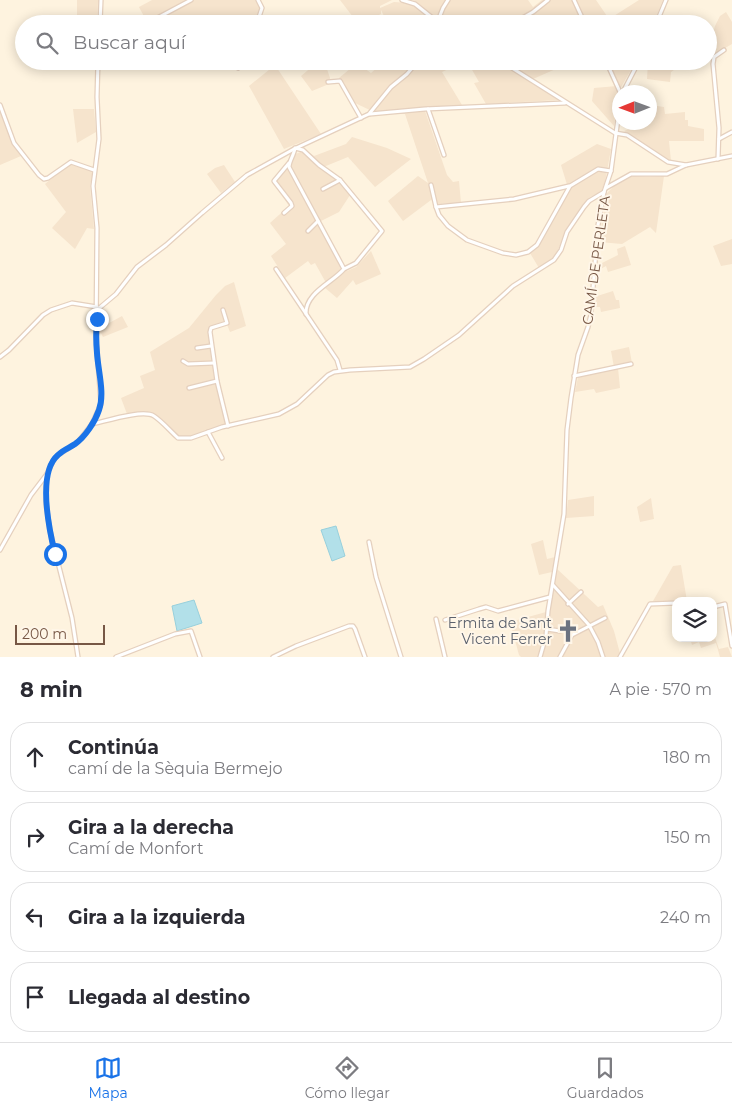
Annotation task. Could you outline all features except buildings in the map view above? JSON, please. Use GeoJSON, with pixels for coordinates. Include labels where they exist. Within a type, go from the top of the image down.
{"type":"FeatureCollection","features":[{"type":"Feature","properties":{"kind":"street"},"geometry":{"type":"LineString","coordinates":[[100,15],[101,0]]}},
{"type":"Feature","properties":{"kind":"street"},"geometry":{"type":"LineString","coordinates":[[163,15],[191,0]]}},
{"type":"Feature","properties":{"kind":"street"},"geometry":{"type":"LineString","coordinates":[[258,0],[262,8],[260,15]]}},
{"type":"Feature","properties":{"kind":"street"},"geometry":{"type":"LineString","coordinates":[[402,0],[416,4],[429,15]]}},
{"type":"Feature","properties":{"kind":"street"},"geometry":{"type":"LineString","coordinates":[[441,15],[448,0]]}},
{"type":"Feature","properties":{"kind":"street"},"geometry":{"type":"LineString","coordinates":[[528,15],[548,0]]}},
{"type":"Feature","properties":{"kind":"street"},"geometry":{"type":"LineString","coordinates":[[574,0],[581,15]]}},
{"type":"Feature","properties":{"kind":"street"},"geometry":{"type":"LineString","coordinates":[[660,15],[666,0]]}},
{"type":"Feature","properties":{"kind":"street"},"geometry":{"type":"LineString","coordinates":[[717,55],[724,50]]}},
{"type":"Feature","properties":{"kind":"street"},"geometry":{"type":"LineString","coordinates":[[0,550],[31,495],[47,474],[53,461],[58,455],[77,443],[92,424],[98,412],[101,395],[97,352],[97,228],[93,186],[99,138],[96,97],[98,70]]}},
{"type":"Feature","properties":{"kind":"street"},"geometry":{"type":"LineString","coordinates":[[369,114],[391,87],[410,70]]}},
{"type":"Feature","properties":{"kind":"street"},"geometry":{"type":"LineString","coordinates":[[514,70],[616,133],[627,135],[668,162],[686,165]]}},
{"type":"Feature","properties":{"kind":"street"},"geometry":{"type":"LineString","coordinates":[[610,70],[618,85]]}},
{"type":"Feature","properties":{"kind":"street"},"geometry":{"type":"LineString","coordinates":[[625,85],[634,70]]}},
{"type":"Feature","properties":{"kind":"street"},"geometry":{"type":"LineString","coordinates":[[714,70],[719,140],[718,158]]}},
{"type":"Feature","properties":{"kind":"street"},"geometry":{"type":"LineString","coordinates":[[328,82],[340,81],[361,118]]}},
{"type":"Feature","properties":{"kind":"street"},"geometry":{"type":"LineString","coordinates":[[0,357],[43,315],[51,310],[72,302],[97,308],[116,294],[137,267],[166,245],[240,181],[260,167],[369,114],[428,109],[566,103]]}},
{"type":"Feature","properties":{"kind":"street"},"geometry":{"type":"LineString","coordinates":[[0,105],[14,143],[39,175],[48,178],[71,162],[94,170]]}},
{"type":"Feature","properties":{"kind":"street"},"geometry":{"type":"LineString","coordinates":[[428,109],[444,155]]}},
{"type":"Feature","properties":{"kind":"street","name":"CAMÍ DE PERLETA"},"geometry":{"type":"LineString","coordinates":[[540,657],[545,644],[550,597],[564,514],[567,430],[574,376],[578,355],[590,321],[598,225],[611,171],[616,130]]}},
{"type":"Feature","properties":{"kind":"street"},"geometry":{"type":"LineString","coordinates":[[719,140],[732,132]]}},
{"type":"Feature","properties":{"kind":"street"},"geometry":{"type":"LineString","coordinates":[[284,213],[292,206],[274,181],[289,163],[296,148]]}},
{"type":"Feature","properties":{"kind":"street"},"geometry":{"type":"LineString","coordinates":[[296,148],[302,150],[340,180],[382,231],[382,234],[356,263],[344,269],[322,287],[308,302],[306,314]]}},
{"type":"Feature","properties":{"kind":"street"},"geometry":{"type":"LineString","coordinates":[[92,424],[135,414],[146,414],[158,419],[178,438],[191,438],[228,426],[279,414],[290,409],[328,375],[340,370],[410,366],[436,351],[471,326],[513,286],[554,260],[561,250],[568,232],[584,207],[589,201],[605,190],[631,174],[667,174],[686,165],[732,156]]}},
{"type":"Feature","properties":{"kind":"street"},"geometry":{"type":"LineString","coordinates":[[289,163],[289,167],[344,269]]}},
{"type":"Feature","properties":{"kind":"street"},"geometry":{"type":"LineString","coordinates":[[436,207],[514,199],[570,186],[598,169],[611,171]]}},
{"type":"Feature","properties":{"kind":"street"},"geometry":{"type":"LineString","coordinates":[[323,189],[340,180]]}},
{"type":"Feature","properties":{"kind":"street"},"geometry":{"type":"LineString","coordinates":[[431,185],[439,215],[448,226],[467,240],[503,253],[516,255],[528,252],[538,245],[570,186]]}},
{"type":"Feature","properties":{"kind":"street"},"geometry":{"type":"LineString","coordinates":[[308,231],[318,220]]}},
{"type":"Feature","properties":{"kind":"street"},"geometry":{"type":"LineString","coordinates":[[276,269],[337,360],[340,370]]}},
{"type":"Feature","properties":{"kind":"street"},"geometry":{"type":"LineString","coordinates":[[223,310],[227,323],[211,328],[211,346],[228,426]]}},
{"type":"Feature","properties":{"kind":"street"},"geometry":{"type":"LineString","coordinates":[[197,348],[211,346]]}},
{"type":"Feature","properties":{"kind":"street"},"geometry":{"type":"LineString","coordinates":[[183,361],[188,364],[214,363]]}},
{"type":"Feature","properties":{"kind":"street"},"geometry":{"type":"LineString","coordinates":[[574,376],[631,364]]}},
{"type":"Feature","properties":{"kind":"street"},"geometry":{"type":"LineString","coordinates":[[188,388],[217,381]]}},
{"type":"Feature","properties":{"kind":"street"},"geometry":{"type":"LineString","coordinates":[[208,432],[222,458]]}},
{"type":"Feature","properties":{"kind":"street"},"geometry":{"type":"LineString","coordinates":[[47,474],[46,504],[50,531],[72,618],[78,657]]}},
{"type":"Feature","properties":{"kind":"street"},"geometry":{"type":"LineString","coordinates":[[368,542],[376,577],[401,657]]}},
{"type":"Feature","properties":{"kind":"street"},"geometry":{"type":"LineString","coordinates":[[553,586],[589,625],[603,657]]}},
{"type":"Feature","properties":{"kind":"street"},"geometry":{"type":"LineString","coordinates":[[568,604],[581,592]]}},
{"type":"Feature","properties":{"kind":"street"},"geometry":{"type":"LineString","coordinates":[[446,620],[486,607],[498,610],[550,597]]}},
{"type":"Feature","properties":{"kind":"street"},"geometry":{"type":"LineString","coordinates":[[620,657],[650,604],[672,602]]}},
{"type":"Feature","properties":{"kind":"street"},"geometry":{"type":"LineString","coordinates":[[717,606],[725,604],[732,646]]}},
{"type":"Feature","properties":{"kind":"street"},"geometry":{"type":"LineString","coordinates":[[560,657],[572,635],[605,618]]}},
{"type":"Feature","properties":{"kind":"street"},"geometry":{"type":"LineString","coordinates":[[436,619],[445,657]]}},
{"type":"Feature","properties":{"kind":"street"},"geometry":{"type":"LineString","coordinates":[[273,657],[349,626],[353,626],[355,629],[365,657]]}},
{"type":"Feature","properties":{"kind":"street"},"geometry":{"type":"LineString","coordinates":[[547,629],[560,631]]}},
{"type":"Feature","properties":{"kind":"street"},"geometry":{"type":"LineString","coordinates":[[116,657],[175,634],[191,631],[200,657]]}},
{"type":"Feature","properties":{"kind":"shaded area"},"geometry":{"type":"Polygon","coordinates":[[[77,0],[101,0],[98,3],[97,15],[77,15],[77,0]]]}},
{"type":"Feature","properties":{"kind":"shaded area"},"geometry":{"type":"Polygon","coordinates":[[[152,0],[259,0],[263,8],[261,15],[143,15],[139,7],[152,0]]]}},
{"type":"Feature","properties":{"kind":"shaded area"},"geometry":{"type":"Polygon","coordinates":[[[340,0],[392,0],[380,6],[380,8],[394,2],[408,3],[415,0],[528,0],[533,7],[542,0],[596,0],[606,15],[384,15],[381,10],[381,14],[379,15],[351,15],[340,0]]]}},
{"type":"Feature","properties":{"kind":"shaded area"},"geometry":{"type":"Polygon","coordinates":[[[639,0],[663,0],[657,15],[615,15],[639,0]]]}},
{"type":"Feature","properties":{"kind":"shaded area"},"geometry":{"type":"Polygon","coordinates":[[[726,12],[732,22],[732,44],[717,53],[717,22],[720,16],[726,12]]]}},
{"type":"Feature","properties":{"kind":"shaded area"},"geometry":{"type":"Polygon","coordinates":[[[269,70],[278,70],[321,134],[284,149],[249,86],[269,70]]]}},
{"type":"Feature","properties":{"kind":"shaded area"},"geometry":{"type":"Polygon","coordinates":[[[308,70],[327,70],[330,78],[329,84],[312,91],[301,76],[308,70]]]}},
{"type":"Feature","properties":{"kind":"shaded area"},"geometry":{"type":"Polygon","coordinates":[[[349,70],[367,70],[371,73],[374,70],[446,70],[442,72],[462,105],[424,108],[447,175],[453,182],[459,181],[461,203],[437,204],[435,197],[403,221],[388,201],[418,176],[428,183],[405,114],[374,112],[355,103],[339,78],[349,70]]]}},
{"type":"Feature","properties":{"kind":"shaded area"},"geometry":{"type":"Polygon","coordinates":[[[472,70],[554,70],[533,79],[559,100],[486,104],[474,83],[479,82],[472,70]]]}},
{"type":"Feature","properties":{"kind":"shaded area"},"geometry":{"type":"Polygon","coordinates":[[[611,70],[631,70],[622,85],[617,85],[611,70]]]}},
{"type":"Feature","properties":{"kind":"shaded area"},"geometry":{"type":"Polygon","coordinates":[[[648,70],[674,70],[671,72],[670,82],[647,79],[648,70]]]}},
{"type":"Feature","properties":{"kind":"shaded area"},"geometry":{"type":"Polygon","coordinates":[[[612,86],[612,124],[592,101],[594,88],[612,86]]]}},
{"type":"Feature","properties":{"kind":"shaded area"},"geometry":{"type":"Polygon","coordinates":[[[0,106],[21,156],[0,165],[0,106]]]}},
{"type":"Feature","properties":{"kind":"shaded area"},"geometry":{"type":"Polygon","coordinates":[[[657,106],[664,107],[665,114],[685,112],[685,120],[688,120],[688,126],[704,129],[704,141],[669,141],[671,161],[665,159],[624,131],[657,130],[657,106]]]}},
{"type":"Feature","properties":{"kind":"shaded area"},"geometry":{"type":"Polygon","coordinates":[[[73,109],[94,109],[96,132],[77,143],[73,109]]]}},
{"type":"Feature","properties":{"kind":"shaded area"},"geometry":{"type":"Polygon","coordinates":[[[352,137],[387,148],[411,159],[375,187],[348,157],[321,168],[337,179],[350,195],[339,212],[321,221],[347,271],[356,267],[371,251],[381,274],[356,285],[353,280],[337,298],[324,287],[325,281],[315,263],[311,265],[308,261],[285,278],[271,256],[286,244],[270,223],[289,206],[272,181],[291,156],[305,150],[314,156],[346,144],[352,137]]]}},
{"type":"Feature","properties":{"kind":"shaded area"},"geometry":{"type":"Polygon","coordinates":[[[597,144],[611,149],[605,182],[601,192],[590,197],[584,204],[568,228],[556,254],[550,261],[539,268],[530,253],[538,247],[569,191],[561,165],[597,144]]]}},
{"type":"Feature","properties":{"kind":"shaded area"},"geometry":{"type":"Polygon","coordinates":[[[69,164],[93,171],[90,186],[94,229],[87,228],[75,249],[52,228],[66,212],[45,184],[69,164]]]}},
{"type":"Feature","properties":{"kind":"shaded area"},"geometry":{"type":"Polygon","coordinates":[[[224,165],[235,182],[221,193],[207,174],[215,168],[224,165]]]}},
{"type":"Feature","properties":{"kind":"shaded area"},"geometry":{"type":"Polygon","coordinates":[[[633,176],[664,176],[656,233],[650,227],[622,244],[599,242],[606,194],[615,185],[633,176]]]}},
{"type":"Feature","properties":{"kind":"shaded area"},"geometry":{"type":"Polygon","coordinates":[[[732,239],[732,264],[721,266],[713,246],[732,239]]]}},
{"type":"Feature","properties":{"kind":"shaded area"},"geometry":{"type":"Polygon","coordinates":[[[625,246],[631,265],[608,272],[606,266],[597,271],[596,266],[618,255],[617,249],[625,246]]]}},
{"type":"Feature","properties":{"kind":"shaded area"},"geometry":{"type":"Polygon","coordinates":[[[234,282],[246,326],[230,332],[226,322],[210,328],[225,424],[181,438],[176,436],[155,415],[145,411],[127,414],[121,398],[144,388],[140,376],[155,370],[150,352],[189,328],[216,295],[225,286],[234,282]]]}},
{"type":"Feature","properties":{"kind":"shaded area"},"geometry":{"type":"Polygon","coordinates":[[[613,291],[616,300],[619,300],[620,308],[601,312],[600,307],[595,307],[594,297],[613,291]]]}},
{"type":"Feature","properties":{"kind":"shaded area"},"geometry":{"type":"Polygon","coordinates":[[[122,316],[128,327],[103,337],[101,333],[97,336],[98,329],[122,316]]]}},
{"type":"Feature","properties":{"kind":"shaded area"},"geometry":{"type":"Polygon","coordinates":[[[629,347],[632,363],[614,367],[611,351],[629,347]]]}},
{"type":"Feature","properties":{"kind":"shaded area"},"geometry":{"type":"Polygon","coordinates":[[[618,368],[620,388],[596,393],[594,389],[575,392],[578,377],[618,368]]]}},
{"type":"Feature","properties":{"kind":"shaded area"},"geometry":{"type":"Polygon","coordinates":[[[594,496],[594,516],[566,518],[568,500],[594,496]]]}},
{"type":"Feature","properties":{"kind":"shaded area"},"geometry":{"type":"Polygon","coordinates":[[[651,498],[654,519],[640,522],[637,507],[651,498]]]}},
{"type":"Feature","properties":{"kind":"shaded area"},"geometry":{"type":"Polygon","coordinates":[[[543,540],[547,559],[555,557],[552,572],[539,575],[531,544],[543,540]]]}},
{"type":"Feature","properties":{"kind":"shaded area"},"geometry":{"type":"Polygon","coordinates":[[[681,565],[686,597],[672,597],[672,601],[653,601],[673,566],[681,565]]]}},
{"type":"Feature","properties":{"kind":"shaded area"},"geometry":{"type":"Polygon","coordinates":[[[554,569],[557,569],[598,607],[603,605],[614,631],[621,657],[521,657],[519,655],[510,622],[546,612],[554,569]]]}},
{"type":"Feature","properties":{"kind":"shaded area"},"geometry":{"type":"Polygon","coordinates":[[[699,642],[717,642],[719,649],[728,647],[732,657],[720,657],[716,643],[701,648],[699,642]]]}},
{"type":"Feature","properties":{"kind":"water"},"geometry":{"type":"Polygon","coordinates":[[[336,526],[345,556],[332,561],[321,530],[336,526]]]}},
{"type":"Feature","properties":{"kind":"water"},"geometry":{"type":"Polygon","coordinates":[[[194,600],[202,623],[177,631],[172,606],[194,600]]]}},
{"type":"Feature","properties":{"kind":"place","name":"Ermita de Sant Vicent Ferrer"},"geometry":{"type":"Point","coordinates":[568,631]}},
{"type":"Feature","properties":{"kind":"route"},"geometry":{"type":"LineString","coordinates":[[55,554],[47,516],[47,474],[58,455],[77,443],[92,424],[101,404],[96,336],[97,319]]}}]}
